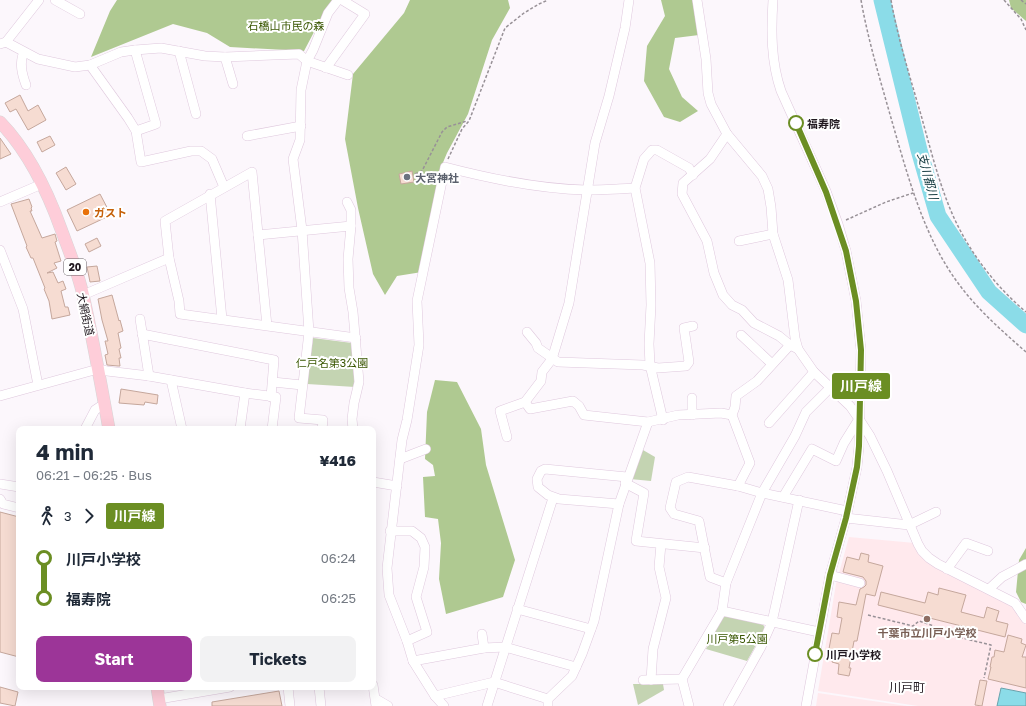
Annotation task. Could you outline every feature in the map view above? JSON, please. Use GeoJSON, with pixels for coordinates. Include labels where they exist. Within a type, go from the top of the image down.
{"type":"FeatureCollection","features":[{"type":"Feature","properties":{"kind":"main road","name":"大網街道"},"geometry":{"type":"LineString","coordinates":[[0,122],[21,147],[33,165],[54,208],[72,258],[83,295],[104,404],[110,426]]}},
{"type":"Feature","properties":{"kind":"main road"},"geometry":{"type":"LineString","coordinates":[[158,690],[160,703]]}},
{"type":"Feature","properties":{"kind":"street"},"geometry":{"type":"LineString","coordinates":[[39,0],[3,43],[38,58],[75,67],[90,65],[121,52],[161,48],[205,56],[225,57],[298,54],[307,61],[348,75]]}},
{"type":"Feature","properties":{"kind":"street"},"geometry":{"type":"LineString","coordinates":[[55,0],[80,14]]}},
{"type":"Feature","properties":{"kind":"street"},"geometry":{"type":"LineString","coordinates":[[322,426],[323,420],[299,418],[309,332],[302,230],[293,158],[300,140],[301,90],[307,61],[328,13],[338,0]]}},
{"type":"Feature","properties":{"kind":"street"},"geometry":{"type":"LineString","coordinates":[[326,68],[365,14],[342,0]]}},
{"type":"Feature","properties":{"kind":"street"},"geometry":{"type":"LineString","coordinates":[[507,437],[500,411],[525,402],[540,381],[542,372],[552,359],[569,303],[586,190],[595,143],[609,96],[625,28],[628,0]]}},
{"type":"Feature","properties":{"kind":"street"},"geometry":{"type":"LineString","coordinates":[[697,0],[706,59],[708,94],[711,104],[727,134],[762,176],[768,188],[773,234],[788,280],[795,338],[794,347],[772,364],[757,381],[736,396],[735,407],[732,414],[750,463],[738,486]]}},
{"type":"Feature","properties":{"kind":"street"},"geometry":{"type":"LineString","coordinates":[[772,0],[772,45],[776,77],[826,192],[838,224],[850,269],[860,324],[861,350],[859,446],[857,467],[830,575],[806,706]]}},
{"type":"Feature","properties":{"kind":"street"},"geometry":{"type":"LineString","coordinates":[[134,50],[156,124],[136,131]]}},
{"type":"Feature","properties":{"kind":"street"},"geometry":{"type":"LineString","coordinates":[[179,51],[196,114]]}},
{"type":"Feature","properties":{"kind":"street"},"geometry":{"type":"LineString","coordinates":[[24,52],[21,59],[22,73],[26,85]]}},
{"type":"Feature","properties":{"kind":"street"},"geometry":{"type":"LineString","coordinates":[[225,57],[233,84]]}},
{"type":"Feature","properties":{"kind":"street"},"geometry":{"type":"LineString","coordinates":[[90,65],[136,131],[141,162],[191,151],[201,151],[212,158],[224,187]]}},
{"type":"Feature","properties":{"kind":"street"},"geometry":{"type":"LineString","coordinates":[[247,136],[301,126]]}},
{"type":"Feature","properties":{"kind":"street"},"geometry":{"type":"LineString","coordinates":[[727,134],[710,159],[683,183],[682,194],[707,241],[714,273],[729,307],[742,310],[754,323],[779,336],[794,347],[814,372],[850,406],[870,436],[922,551],[929,558],[947,569],[1026,607]]}},
{"type":"Feature","properties":{"kind":"street"},"geometry":{"type":"LineString","coordinates":[[663,420],[650,366],[650,263],[635,188],[644,159],[652,150],[657,150],[689,168],[693,175]]}},
{"type":"Feature","properties":{"kind":"street"},"geometry":{"type":"LineString","coordinates":[[444,706],[435,696],[413,661],[407,640],[389,594],[386,568],[402,440],[407,420],[419,345],[417,301],[445,167],[497,180],[548,187],[586,190],[635,188]]}},
{"type":"Feature","properties":{"kind":"street"},"geometry":{"type":"LineString","coordinates":[[267,326],[252,172],[210,194],[165,221],[169,258],[180,314],[222,319],[267,326],[309,332],[356,338]]}},
{"type":"Feature","properties":{"kind":"street"},"geometry":{"type":"LineString","coordinates":[[0,202],[42,184]]}},
{"type":"Feature","properties":{"kind":"street"},"geometry":{"type":"LineString","coordinates":[[210,194],[222,319]]}},
{"type":"Feature","properties":{"kind":"street"},"geometry":{"type":"LineString","coordinates":[[348,202],[351,210],[348,259],[349,288],[356,338],[359,382],[354,403],[353,426]]}},
{"type":"Feature","properties":{"kind":"street"},"geometry":{"type":"LineString","coordinates":[[258,234],[351,226]]}},
{"type":"Feature","properties":{"kind":"street"},"geometry":{"type":"LineString","coordinates":[[739,241],[773,234]]}},
{"type":"Feature","properties":{"kind":"street"},"geometry":{"type":"LineString","coordinates":[[0,250],[23,309],[38,385]]}},
{"type":"Feature","properties":{"kind":"street"},"geometry":{"type":"LineString","coordinates":[[83,295],[169,258]]}},
{"type":"Feature","properties":{"kind":"street"},"geometry":{"type":"LineString","coordinates":[[140,319],[149,376]]}},
{"type":"Feature","properties":{"kind":"street"},"geometry":{"type":"LineString","coordinates":[[527,332],[536,342],[538,348],[558,362],[650,366],[658,368],[686,366],[689,362],[684,328],[693,326]]}},
{"type":"Feature","properties":{"kind":"street"},"geometry":{"type":"LineString","coordinates":[[142,334],[274,360],[271,397]]}},
{"type":"Feature","properties":{"kind":"street"},"geometry":{"type":"LineString","coordinates":[[741,335],[772,364]]}},
{"type":"Feature","properties":{"kind":"street"},"geometry":{"type":"LineString","coordinates":[[0,396],[98,369],[149,376],[245,394],[276,397],[272,426]]}},
{"type":"Feature","properties":{"kind":"street"},"geometry":{"type":"LineString","coordinates":[[769,423],[814,372]]}},
{"type":"Feature","properties":{"kind":"street"},"geometry":{"type":"LineString","coordinates":[[171,380],[181,426]]}},
{"type":"Feature","properties":{"kind":"street"},"geometry":{"type":"LineString","coordinates":[[273,382],[302,385]]}},
{"type":"Feature","properties":{"kind":"street"},"geometry":{"type":"LineString","coordinates":[[689,706],[682,679],[722,611],[726,583],[762,493],[795,436],[806,412],[830,388]]}},
{"type":"Feature","properties":{"kind":"street"},"geometry":{"type":"LineString","coordinates":[[240,426],[245,394]]}},
{"type":"Feature","properties":{"kind":"street"},"geometry":{"type":"LineString","coordinates":[[692,398],[692,415]]}},
{"type":"Feature","properties":{"kind":"street"},"geometry":{"type":"LineString","coordinates":[[525,402],[530,409],[573,401],[580,406],[584,415],[648,422],[663,420],[678,415],[721,413],[732,414]]}},
{"type":"Feature","properties":{"kind":"street"},"geometry":{"type":"LineString","coordinates":[[87,426],[95,410],[104,404]]}},
{"type":"Feature","properties":{"kind":"street"},"geometry":{"type":"LineString","coordinates":[[783,497],[812,449],[836,461],[844,443],[859,420]]}},
{"type":"Feature","properties":{"kind":"street"},"geometry":{"type":"LineString","coordinates":[[435,696],[494,682],[548,702],[572,676],[594,622],[618,504],[648,422]]}},
{"type":"Feature","properties":{"kind":"street"},"geometry":{"type":"LineString","coordinates":[[400,459],[426,449]]}},
{"type":"Feature","properties":{"kind":"street"},"geometry":{"type":"LineString","coordinates":[[618,504],[553,498],[538,487],[538,479],[541,471],[545,469],[626,480],[644,493],[636,541],[705,548]]}},
{"type":"Feature","properties":{"kind":"street"},"geometry":{"type":"LineString","coordinates":[[726,583],[710,577],[699,521],[674,514],[670,508],[676,482],[688,477],[738,486],[762,493],[799,500],[846,515],[909,525],[936,512]]}},
{"type":"Feature","properties":{"kind":"street"},"geometry":{"type":"LineString","coordinates":[[376,483],[396,486]]}},
{"type":"Feature","properties":{"kind":"street"},"geometry":{"type":"LineString","coordinates":[[0,488],[0,484],[16,487]]}},
{"type":"Feature","properties":{"kind":"street"},"geometry":{"type":"LineString","coordinates":[[487,706],[553,498]]}},
{"type":"Feature","properties":{"kind":"street"},"geometry":{"type":"LineString","coordinates":[[0,499],[3,504],[16,507]]}},
{"type":"Feature","properties":{"kind":"street"},"geometry":{"type":"LineString","coordinates":[[728,706],[761,646],[772,622],[799,500]]}},
{"type":"Feature","properties":{"kind":"street"},"geometry":{"type":"LineString","coordinates":[[390,531],[412,531],[421,538],[425,547],[424,567],[416,598],[427,632],[407,640]]}},
{"type":"Feature","properties":{"kind":"street"},"geometry":{"type":"LineString","coordinates":[[947,569],[966,543],[988,551]]}},
{"type":"Feature","properties":{"kind":"street"},"geometry":{"type":"LineString","coordinates":[[661,544],[659,567],[666,598],[647,680],[682,679]]}},
{"type":"Feature","properties":{"kind":"street"},"geometry":{"type":"LineString","coordinates":[[989,589],[1002,577],[1026,564]]}},
{"type":"Feature","properties":{"kind":"street"},"geometry":{"type":"LineString","coordinates":[[830,575],[860,583]]}},
{"type":"Feature","properties":{"kind":"street"},"geometry":{"type":"LineString","coordinates":[[1015,603],[1026,619]]}},
{"type":"Feature","properties":{"kind":"street"},"geometry":{"type":"LineString","coordinates":[[517,609],[591,629]]}},
{"type":"Feature","properties":{"kind":"street"},"geometry":{"type":"LineString","coordinates":[[722,611],[819,632]]}},
{"type":"Feature","properties":{"kind":"street"},"geometry":{"type":"LineString","coordinates":[[482,634],[484,648]]}},
{"type":"Feature","properties":{"kind":"street"},"geometry":{"type":"LineString","coordinates":[[413,661],[484,648],[505,647],[576,667]]}},
{"type":"Feature","properties":{"kind":"street"},"geometry":{"type":"LineString","coordinates":[[160,703],[217,690]]}},
{"type":"Feature","properties":{"kind":"street"},"geometry":{"type":"LineString","coordinates":[[288,690],[290,706]]}},
{"type":"Feature","properties":{"kind":"street"},"geometry":{"type":"LineString","coordinates":[[319,690],[321,706]]}},
{"type":"Feature","properties":{"kind":"street"},"geometry":{"type":"LineString","coordinates":[[374,690],[376,703],[388,706]]}},
{"type":"Feature","properties":{"kind":"path"},"geometry":{"type":"LineString","coordinates":[[445,167],[462,129],[469,121],[505,28],[524,13],[548,0]]}},
{"type":"Feature","properties":{"kind":"path"},"geometry":{"type":"LineString","coordinates":[[861,0],[868,37],[912,193],[944,263],[977,307],[1026,352]]}},
{"type":"Feature","properties":{"kind":"path"},"geometry":{"type":"LineString","coordinates":[[891,0],[904,59],[940,180],[951,211],[963,235],[986,271],[1012,301],[1026,312]]}},
{"type":"Feature","properties":{"kind":"path"},"geometry":{"type":"LineString","coordinates":[[1004,0],[1021,19],[1026,30]]}},
{"type":"Feature","properties":{"kind":"path"},"geometry":{"type":"LineString","coordinates":[[1021,0],[1026,4]]}},
{"type":"Feature","properties":{"kind":"path"},"geometry":{"type":"LineString","coordinates":[[415,174],[422,171],[442,132],[447,127],[469,121]]}},
{"type":"Feature","properties":{"kind":"path"},"geometry":{"type":"LineString","coordinates":[[838,224],[886,202],[912,193]]}},
{"type":"Feature","properties":{"kind":"path"},"geometry":{"type":"LineString","coordinates":[[868,614],[912,626],[919,621],[934,626],[937,632],[991,646],[984,678]]}},
{"type":"Feature","properties":{"kind":"shaded area","name":"千葉市立川戸小学校"},"geometry":{"type":"Polygon","coordinates":[[[849,537],[915,543],[920,552],[1013,603],[1026,625],[1026,706],[918,706],[818,691],[836,584],[849,537]]]}},
{"type":"Feature","properties":{"kind":"shaded area"},"geometry":{"type":"Polygon","coordinates":[[[818,693],[907,706],[816,706],[818,693]]]}},
{"type":"Feature","properties":{"kind":"green space","name":"石橋山市民の森"},"geometry":{"type":"Polygon","coordinates":[[[117,0],[335,0],[323,15],[304,51],[230,47],[207,33],[173,24],[91,57],[110,11],[117,0]]]}},
{"type":"Feature","properties":{"kind":"green space"},"geometry":{"type":"Polygon","coordinates":[[[410,0],[508,0],[510,8],[492,40],[468,114],[447,153],[439,172],[422,272],[397,276],[385,295],[373,274],[358,208],[345,139],[353,74],[404,13],[410,0]]]}},
{"type":"Feature","properties":{"kind":"green space"},"geometry":{"type":"Polygon","coordinates":[[[661,0],[696,0],[699,35],[675,38],[669,69],[682,97],[698,111],[680,122],[664,117],[644,81],[647,46],[665,16],[661,0]]]}},
{"type":"Feature","properties":{"kind":"green space"},"geometry":{"type":"Polygon","coordinates":[[[1009,0],[1026,0],[1026,21],[1011,8],[1009,0]]]}},
{"type":"Feature","properties":{"kind":"green space","name":"仁戸名第3公園"},"geometry":{"type":"Polygon","coordinates":[[[313,338],[352,343],[355,387],[307,384],[313,338]]]}},
{"type":"Feature","properties":{"kind":"green space"},"geometry":{"type":"Polygon","coordinates":[[[435,380],[457,382],[481,429],[486,465],[515,560],[503,597],[446,614],[439,579],[441,543],[438,519],[425,517],[423,477],[435,476],[433,465],[425,459],[427,412],[435,380]]]}},
{"type":"Feature","properties":{"kind":"green space"},"geometry":{"type":"Polygon","coordinates":[[[643,450],[655,457],[651,481],[630,479],[643,450]]]}},
{"type":"Feature","properties":{"kind":"green space"},"geometry":{"type":"Polygon","coordinates":[[[1026,548],[1026,604],[1021,602],[1016,592],[1019,560],[1026,548]]]}},
{"type":"Feature","properties":{"kind":"green space","name":"川戸第5公園"},"geometry":{"type":"Polygon","coordinates":[[[727,616],[763,624],[765,629],[747,661],[706,649],[722,618],[727,616]]]}},
{"type":"Feature","properties":{"kind":"green space"},"geometry":{"type":"Polygon","coordinates":[[[633,684],[663,684],[664,690],[638,705],[633,684]]]}},
{"type":"Feature","properties":{"kind":"water"},"geometry":{"type":"Polygon","coordinates":[[[1001,688],[1026,693],[1026,706],[997,706],[1001,688]]]}},
{"type":"Feature","properties":{"kind":"building"},"geometry":{"type":"Polygon","coordinates":[[[20,95],[28,111],[38,105],[46,120],[28,130],[16,109],[10,112],[5,103],[20,95]]]}},
{"type":"Feature","properties":{"kind":"building"},"geometry":{"type":"Polygon","coordinates":[[[50,136],[55,145],[42,152],[37,142],[50,136]]]}},
{"type":"Feature","properties":{"kind":"building"},"geometry":{"type":"Polygon","coordinates":[[[0,138],[11,154],[0,159],[0,138]]]}},
{"type":"Feature","properties":{"kind":"building"},"geometry":{"type":"Polygon","coordinates":[[[66,167],[76,184],[66,190],[56,173],[66,167]]]}},
{"type":"Feature","properties":{"kind":"building"},"geometry":{"type":"Polygon","coordinates":[[[412,171],[414,182],[401,184],[399,174],[412,171]]]}},
{"type":"Feature","properties":{"kind":"building"},"geometry":{"type":"Polygon","coordinates":[[[100,194],[111,215],[77,231],[67,210],[100,194]]]}},
{"type":"Feature","properties":{"kind":"building"},"geometry":{"type":"Polygon","coordinates":[[[29,199],[32,207],[32,211],[30,211],[42,238],[55,234],[57,241],[55,242],[61,261],[54,263],[57,268],[47,273],[53,272],[58,283],[63,281],[66,289],[61,291],[65,307],[68,307],[70,315],[52,319],[45,288],[33,258],[31,258],[26,247],[27,246],[11,204],[29,199]]]}},
{"type":"Feature","properties":{"kind":"building"},"geometry":{"type":"Polygon","coordinates":[[[97,238],[101,246],[89,252],[85,244],[97,238]]]}},
{"type":"Feature","properties":{"kind":"building"},"geometry":{"type":"Polygon","coordinates":[[[97,266],[100,281],[90,282],[87,267],[97,266]]]}},
{"type":"Feature","properties":{"kind":"building"},"geometry":{"type":"Polygon","coordinates":[[[112,295],[123,331],[118,333],[121,348],[119,349],[121,358],[119,358],[120,366],[107,365],[105,355],[108,354],[105,341],[108,341],[98,299],[112,295]]]}},
{"type":"Feature","properties":{"kind":"building"},"geometry":{"type":"Polygon","coordinates":[[[121,389],[158,395],[157,404],[145,402],[144,405],[119,403],[121,389]]]}},
{"type":"Feature","properties":{"kind":"building"},"geometry":{"type":"Polygon","coordinates":[[[0,512],[16,516],[16,656],[0,652],[0,512]]]}},
{"type":"Feature","properties":{"kind":"building"},"geometry":{"type":"Polygon","coordinates":[[[861,553],[869,555],[868,562],[883,566],[875,596],[866,594],[857,641],[854,641],[849,676],[838,674],[839,664],[832,662],[834,655],[828,654],[832,633],[839,634],[842,618],[837,617],[839,602],[856,605],[860,589],[866,585],[866,581],[863,577],[843,572],[847,557],[859,560],[861,553]]]}},
{"type":"Feature","properties":{"kind":"building"},"geometry":{"type":"Polygon","coordinates":[[[939,588],[966,595],[961,612],[984,618],[987,607],[999,611],[996,621],[1008,624],[1005,637],[878,605],[881,592],[925,603],[928,592],[938,595],[939,588]]]}},
{"type":"Feature","properties":{"kind":"building"},"geometry":{"type":"Polygon","coordinates":[[[1008,635],[1022,639],[1021,643],[1026,645],[1022,657],[1026,657],[1026,688],[988,679],[992,657],[994,657],[995,650],[1004,652],[1008,635]]]}},
{"type":"Feature","properties":{"kind":"building"},"geometry":{"type":"Polygon","coordinates":[[[980,680],[987,681],[982,706],[975,705],[980,680]]]}},
{"type":"Feature","properties":{"kind":"building"},"geometry":{"type":"Polygon","coordinates":[[[0,687],[18,692],[15,706],[0,703],[0,687]]]}},
{"type":"Feature","properties":{"kind":"building"},"geometry":{"type":"Polygon","coordinates":[[[279,691],[282,706],[212,706],[212,702],[279,691]]]}},
{"type":"Feature","properties":{"kind":"waterway","name":"支川都川"},"geometry":{"type":"LineString","coordinates":[[882,0],[919,150],[938,216],[989,292],[1026,325]]}},
{"type":"Feature","properties":{"kind":"bus line","name":"川戸線"},"geometry":{"type":"LineString","coordinates":[[796,123],[826,192],[846,251],[860,324],[861,350],[861,394],[857,467],[846,518],[830,575],[815,654]]}},
{"type":"Feature","properties":{"kind":"place","name":"福寿院"},"geometry":{"type":"Point","coordinates":[796,123]}},
{"type":"Feature","properties":{"kind":"place","name":"大宮神社"},"geometry":{"type":"Point","coordinates":[407,177]}},
{"type":"Feature","properties":{"kind":"place","name":"ガスト"},"geometry":{"type":"Point","coordinates":[86,212]}},
{"type":"Feature","properties":{"kind":"place","name":"千葉市立川戸小学校"},"geometry":{"type":"Point","coordinates":[927,619]}},
{"type":"Feature","properties":{"kind":"place","name":"川戸小学校"},"geometry":{"type":"Point","coordinates":[815,654]}},
{"type":"Feature","properties":{"kind":"district","name":"川戸町"},"geometry":{"type":"Point","coordinates":[907,687]}}]}
